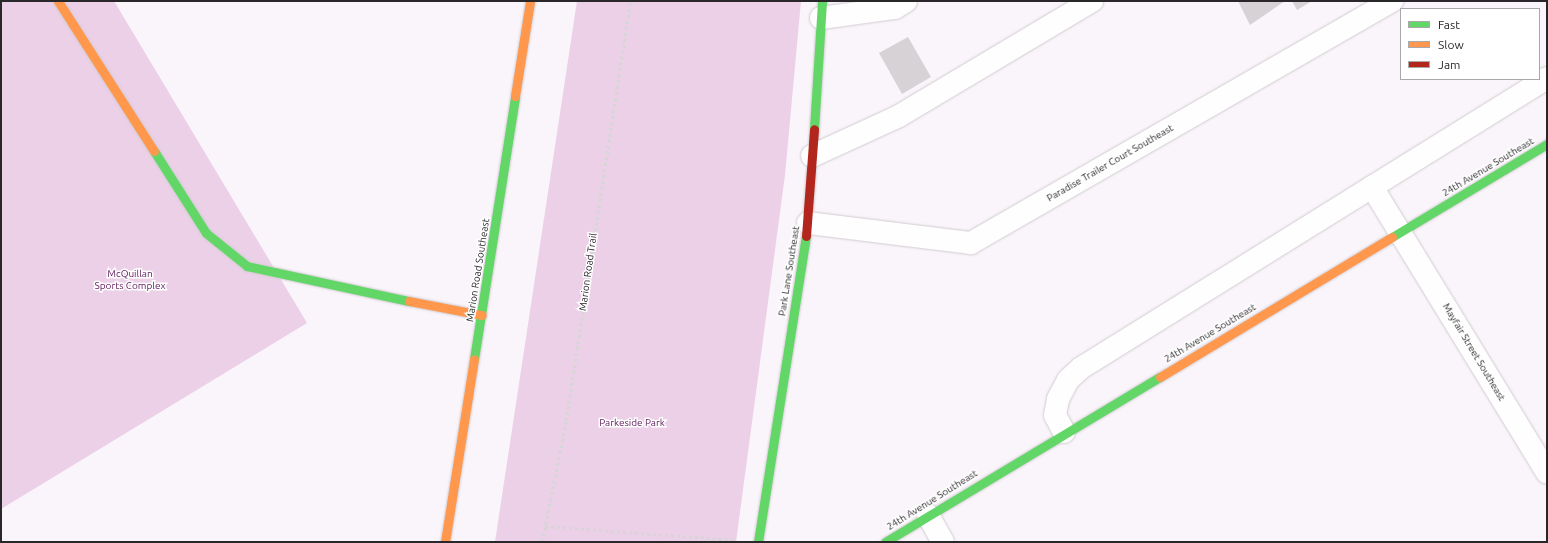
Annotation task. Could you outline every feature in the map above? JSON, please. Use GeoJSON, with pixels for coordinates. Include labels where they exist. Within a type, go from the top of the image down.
{"type":"FeatureCollection","features":[{"type":"Feature","properties":{"kind":"street"},"geometry":{"type":"LineString","coordinates":[[58,1],[206,233],[247,266],[303,280],[482,315]]}},
{"type":"Feature","properties":{"kind":"street","name":"Marion Road Southeast"},"geometry":{"type":"LineString","coordinates":[[445,542],[482,315],[530,1]]}},
{"type":"Feature","properties":{"kind":"street"},"geometry":{"type":"LineString","coordinates":[[822,9],[888,10],[906,1]]}},
{"type":"Feature","properties":{"kind":"street"},"geometry":{"type":"LineString","coordinates":[[812,156],[899,116],[1092,1]]}},
{"type":"Feature","properties":{"kind":"street","name":"Paradise Trailer Court Southeast"},"geometry":{"type":"LineString","coordinates":[[808,223],[971,243],[1392,1]]}},
{"type":"Feature","properties":{"kind":"street","name":"Park Lane Southeast"},"geometry":{"type":"LineString","coordinates":[[758,542],[808,223],[822,9]]}},
{"type":"Feature","properties":{"kind":"street"},"geometry":{"type":"LineString","coordinates":[[1064,432],[1055,415],[1058,399],[1068,380],[1082,368],[1547,78]]}},
{"type":"Feature","properties":{"kind":"street","name":"24th Avenue Southeast"},"geometry":{"type":"LineString","coordinates":[[885,542],[1064,432],[1547,144]]}},
{"type":"Feature","properties":{"kind":"street","name":"Mayfair Street Southeast"},"geometry":{"type":"LineString","coordinates":[[1372,187],[1401,232],[1547,473]]}},
{"type":"Feature","properties":{"kind":"street"},"geometry":{"type":"LineString","coordinates":[[928,515],[944,542]]}},
{"type":"Feature","properties":{"kind":"path","name":"Marion Road Trail"},"geometry":{"type":"LineString","coordinates":[[542,542],[566,421],[630,1]]}},
{"type":"Feature","properties":{"kind":"path"},"geometry":{"type":"LineString","coordinates":[[545,526],[758,542]]}},
{"type":"Feature","properties":{"kind":"green space","name":"McQuillan Sports Complex"},"geometry":{"type":"Polygon","coordinates":[[[1,1],[114,1],[307,323],[1,509],[1,1]]]}},
{"type":"Feature","properties":{"kind":"green space","name":"Parkeside Park"},"geometry":{"type":"Polygon","coordinates":[[[577,1],[801,1],[785,175],[736,542],[495,542],[577,1]]]}},
{"type":"Feature","properties":{"kind":"building"},"geometry":{"type":"Polygon","coordinates":[[[1238,1],[1285,1],[1250,25],[1238,1]]]}},
{"type":"Feature","properties":{"kind":"building"},"geometry":{"type":"Polygon","coordinates":[[[1292,1],[1312,1],[1297,10],[1292,1]]]}},
{"type":"Feature","properties":{"kind":"building"},"geometry":{"type":"Polygon","coordinates":[[[908,37],[931,77],[902,94],[879,53],[908,37]]]}},
{"type":"Feature","properties":{"kind":"traffic: fast"},"geometry":{"type":"LineString","coordinates":[[814,129],[822,1]]}},
{"type":"Feature","properties":{"kind":"traffic: fast"},"geometry":{"type":"LineString","coordinates":[[474,359],[515,96]]}},
{"type":"Feature","properties":{"kind":"traffic: fast"},"geometry":{"type":"LineString","coordinates":[[1392,237],[1547,144]]}},
{"type":"Feature","properties":{"kind":"traffic: fast"},"geometry":{"type":"LineString","coordinates":[[154,151],[206,233],[247,266],[409,301]]}},
{"type":"Feature","properties":{"kind":"traffic: fast"},"geometry":{"type":"LineString","coordinates":[[758,542],[806,236]]}},
{"type":"Feature","properties":{"kind":"traffic: fast"},"geometry":{"type":"LineString","coordinates":[[885,542],[1160,377]]}},
{"type":"Feature","properties":{"kind":"traffic: slow"},"geometry":{"type":"LineString","coordinates":[[58,1],[154,151]]}},
{"type":"Feature","properties":{"kind":"traffic: slow"},"geometry":{"type":"LineString","coordinates":[[515,96],[530,1]]}},
{"type":"Feature","properties":{"kind":"traffic: slow"},"geometry":{"type":"LineString","coordinates":[[1160,377],[1392,237]]}},
{"type":"Feature","properties":{"kind":"traffic: slow"},"geometry":{"type":"LineString","coordinates":[[409,301],[482,315]]}},
{"type":"Feature","properties":{"kind":"traffic: slow"},"geometry":{"type":"LineString","coordinates":[[445,542],[474,359]]}},
{"type":"Feature","properties":{"kind":"traffic: jam"},"geometry":{"type":"LineString","coordinates":[[806,236],[814,129]]}}]}
